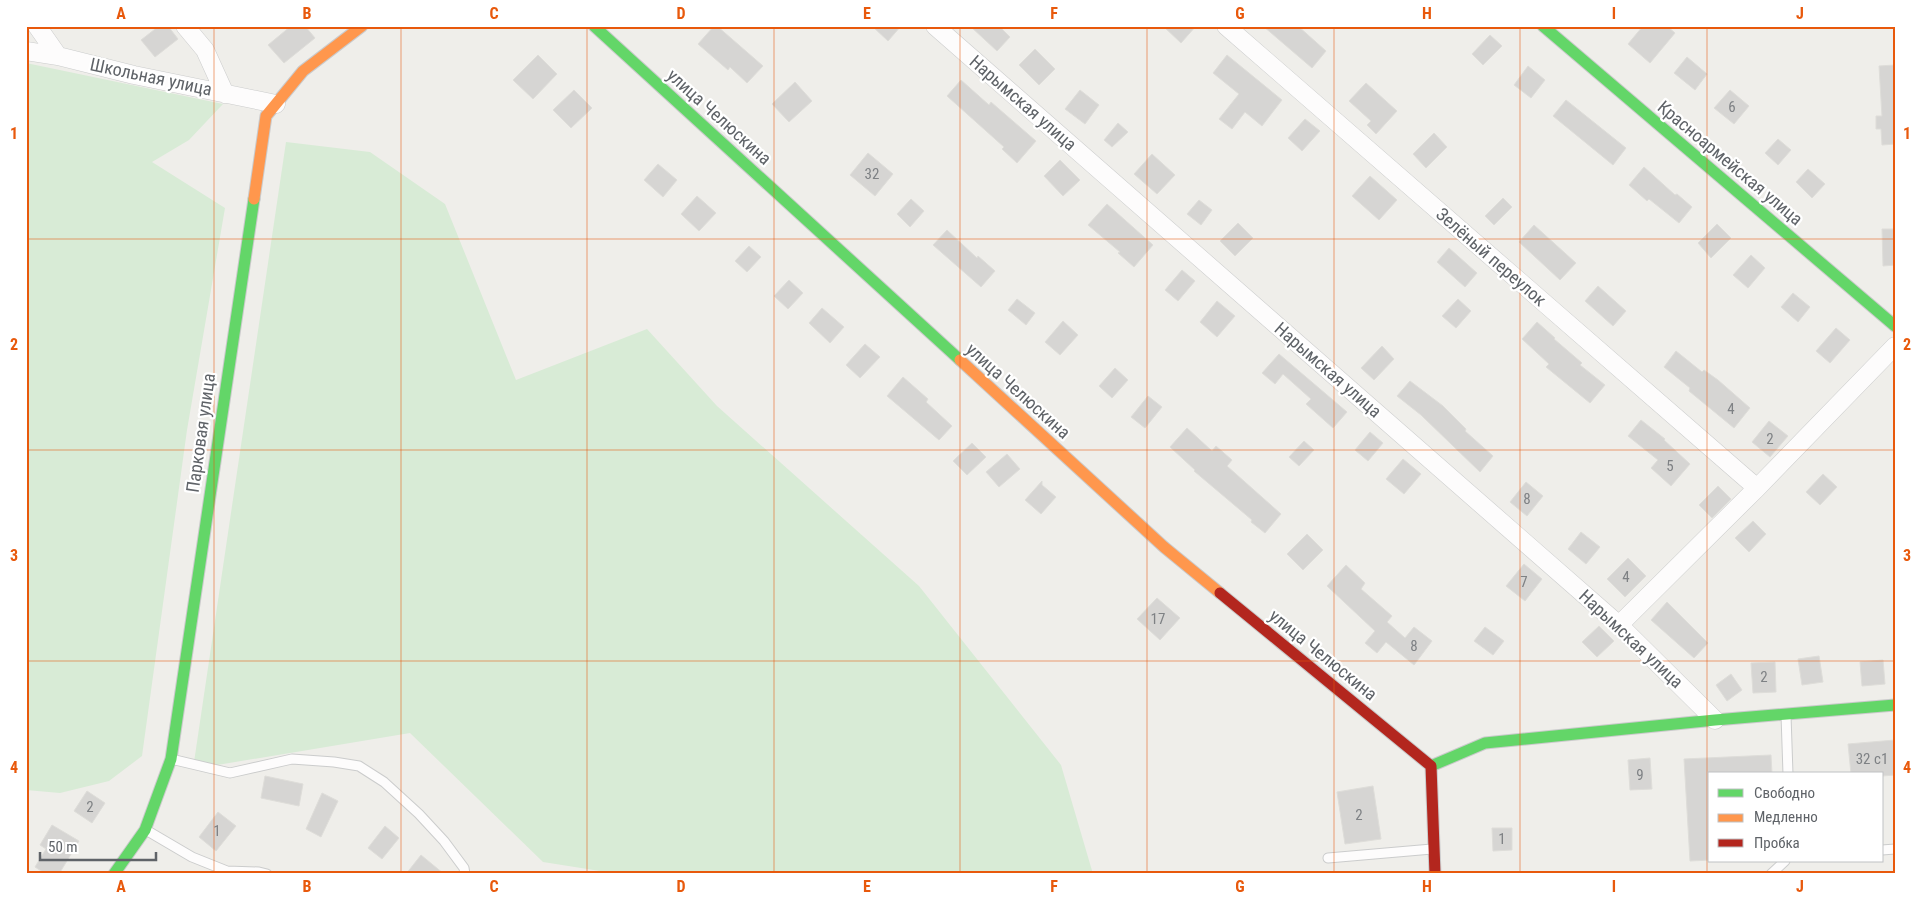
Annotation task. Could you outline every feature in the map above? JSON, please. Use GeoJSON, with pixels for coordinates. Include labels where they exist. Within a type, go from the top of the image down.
{"type":"FeatureCollection","features":[{"type":"Feature","properties":{"kind":"street"},"geometry":{"type":"LineString","coordinates":[[37,26],[58,56]]}},
{"type":"Feature","properties":{"kind":"street"},"geometry":{"type":"LineString","coordinates":[[185,26],[205,50],[225,94]]}},
{"type":"Feature","properties":{"kind":"street","name":"Парковая улица"},"geometry":{"type":"LineString","coordinates":[[114,874],[145,830],[171,759],[266,116],[303,71],[362,26]]}},
{"type":"Feature","properties":{"kind":"street","name":"улица Челюскина"},"geometry":{"type":"LineString","coordinates":[[594,26],[1164,548],[1431,766]]}},
{"type":"Feature","properties":{"kind":"street","name":"Нарымская улица"},"geometry":{"type":"LineString","coordinates":[[935,26],[1619,625],[1715,720]]}},
{"type":"Feature","properties":{"kind":"street","name":"Зелёный переулок"},"geometry":{"type":"LineString","coordinates":[[1226,26],[1757,488]]}},
{"type":"Feature","properties":{"kind":"street","name":"Красноармейская улица"},"geometry":{"type":"LineString","coordinates":[[1543,26],[1895,326]]}},
{"type":"Feature","properties":{"kind":"street","name":"Школьная улица"},"geometry":{"type":"LineString","coordinates":[[26,51],[58,56],[134,75],[276,104]]}},
{"type":"Feature","properties":{"kind":"street"},"geometry":{"type":"LineString","coordinates":[[1619,625],[1757,488],[1895,346]]}},
{"type":"Feature","properties":{"kind":"street"},"geometry":{"type":"LineString","coordinates":[[1435,874],[1431,766],[1485,743],[1715,720],[1895,705]]}},
{"type":"Feature","properties":{"kind":"lane"},"geometry":{"type":"LineString","coordinates":[[1786,715],[1788,772]]}},
{"type":"Feature","properties":{"kind":"lane"},"geometry":{"type":"LineString","coordinates":[[171,759],[230,773],[292,759],[359,766],[384,782],[419,814],[444,841],[464,868],[465,874]]}},
{"type":"Feature","properties":{"kind":"lane"},"geometry":{"type":"LineString","coordinates":[[145,830],[192,857],[227,871],[267,874]]}},
{"type":"Feature","properties":{"kind":"lane"},"geometry":{"type":"LineString","coordinates":[[1328,858],[1434,848]]}},
{"type":"Feature","properties":{"kind":"lane"},"geometry":{"type":"LineString","coordinates":[[1771,874],[1784,862]]}},
{"type":"Feature","properties":{"kind":"green space"},"geometry":{"type":"Polygon","coordinates":[[[26,63],[223,104],[189,140],[152,162],[225,208],[187,430],[142,756],[109,781],[60,793],[26,790],[26,63]]]}},
{"type":"Feature","properties":{"kind":"green space"},"geometry":{"type":"Polygon","coordinates":[[[286,142],[370,152],[445,204],[516,380],[647,329],[717,406],[919,586],[1061,765],[1093,874],[619,874],[543,862],[410,733],[193,769],[286,142]]]}},
{"type":"Feature","properties":{"kind":"building"},"geometry":{"type":"Polygon","coordinates":[[[159,26],[168,26],[178,39],[155,57],[141,40],[159,26]]]}},
{"type":"Feature","properties":{"kind":"building"},"geometry":{"type":"Polygon","coordinates":[[[291,26],[305,26],[315,38],[284,63],[268,45],[291,26]]]}},
{"type":"Feature","properties":{"kind":"building"},"geometry":{"type":"Polygon","coordinates":[[[714,26],[717,26],[763,66],[747,83],[730,67],[728,70],[698,44],[714,26]]]}},
{"type":"Feature","properties":{"kind":"building"},"geometry":{"type":"Polygon","coordinates":[[[872,26],[901,26],[888,41],[872,26]]]}},
{"type":"Feature","properties":{"kind":"building"},"geometry":{"type":"Polygon","coordinates":[[[970,26],[999,26],[1010,37],[997,51],[970,26]]]}},
{"type":"Feature","properties":{"kind":"building"},"geometry":{"type":"Polygon","coordinates":[[[1163,26],[1196,26],[1181,43],[1163,26]]]}},
{"type":"Feature","properties":{"kind":"building"},"geometry":{"type":"Polygon","coordinates":[[[1263,26],[1298,26],[1326,51],[1312,68],[1263,26]]]}},
{"type":"Feature","properties":{"kind":"building"},"geometry":{"type":"Polygon","coordinates":[[[1643,26],[1667,26],[1675,33],[1650,63],[1628,44],[1643,26]]]}},
{"type":"Feature","properties":{"kind":"building"},"geometry":{"type":"Polygon","coordinates":[[[1490,35],[1502,46],[1483,65],[1472,54],[1490,35]]]}},
{"type":"Feature","properties":{"kind":"building"},"geometry":{"type":"Polygon","coordinates":[[[1035,49],[1055,69],[1039,85],[1019,65],[1035,49]]]}},
{"type":"Feature","properties":{"kind":"building"},"geometry":{"type":"Polygon","coordinates":[[[538,55],[557,74],[533,99],[513,80],[538,55]]]}},
{"type":"Feature","properties":{"kind":"building"},"geometry":{"type":"Polygon","coordinates":[[[1227,55],[1282,100],[1262,126],[1245,112],[1232,129],[1219,119],[1239,94],[1213,73],[1227,55]]]}},
{"type":"Feature","properties":{"kind":"building"},"geometry":{"type":"Polygon","coordinates":[[[1687,57],[1707,74],[1695,90],[1674,73],[1687,57]]]}},
{"type":"Feature","properties":{"kind":"building"},"geometry":{"type":"Polygon","coordinates":[[[1895,65],[1895,144],[1882,145],[1881,129],[1876,129],[1876,116],[1882,116],[1879,66],[1895,65]]]}},
{"type":"Feature","properties":{"kind":"building"},"geometry":{"type":"Polygon","coordinates":[[[1528,66],[1545,80],[1531,98],[1514,85],[1528,66]]]}},
{"type":"Feature","properties":{"kind":"building"},"geometry":{"type":"Polygon","coordinates":[[[961,80],[989,105],[991,102],[1036,141],[1017,163],[1002,149],[1004,147],[947,96],[961,80]]]}},
{"type":"Feature","properties":{"kind":"building"},"geometry":{"type":"Polygon","coordinates":[[[795,82],[812,101],[789,122],[772,104],[795,82]]]}},
{"type":"Feature","properties":{"kind":"building"},"geometry":{"type":"Polygon","coordinates":[[[1366,83],[1397,111],[1376,134],[1367,125],[1371,121],[1349,101],[1366,83]]]}},
{"type":"Feature","properties":{"kind":"building"},"geometry":{"type":"Polygon","coordinates":[[[574,90],[592,108],[571,128],[553,110],[574,90]]]}},
{"type":"Feature","properties":{"kind":"building"},"geometry":{"type":"Polygon","coordinates":[[[1080,90],[1099,105],[1085,124],[1065,109],[1080,90]]]}},
{"type":"Feature","properties":{"kind":"building"},"geometry":{"type":"Polygon","coordinates":[[[1730,90],[1749,106],[1734,124],[1714,108],[1730,90]]]}},
{"type":"Feature","properties":{"kind":"building"},"geometry":{"type":"Polygon","coordinates":[[[1566,100],[1626,148],[1613,165],[1553,116],[1566,100]]]}},
{"type":"Feature","properties":{"kind":"building"},"geometry":{"type":"Polygon","coordinates":[[[1305,119],[1320,131],[1302,151],[1288,138],[1305,119]]]}},
{"type":"Feature","properties":{"kind":"building"},"geometry":{"type":"Polygon","coordinates":[[[1118,123],[1128,132],[1112,147],[1104,140],[1118,123]]]}},
{"type":"Feature","properties":{"kind":"building"},"geometry":{"type":"Polygon","coordinates":[[[1434,133],[1447,147],[1426,168],[1413,154],[1434,133]]]}},
{"type":"Feature","properties":{"kind":"building"},"geometry":{"type":"Polygon","coordinates":[[[1778,139],[1791,150],[1778,165],[1765,153],[1778,139]]]}},
{"type":"Feature","properties":{"kind":"building"},"geometry":{"type":"Polygon","coordinates":[[[868,153],[893,174],[875,196],[850,175],[868,153]]]}},
{"type":"Feature","properties":{"kind":"building"},"geometry":{"type":"Polygon","coordinates":[[[1152,154],[1175,175],[1157,194],[1134,174],[1152,154]]]}},
{"type":"Feature","properties":{"kind":"building"},"geometry":{"type":"Polygon","coordinates":[[[1060,160],[1080,180],[1063,196],[1044,176],[1060,160]]]}},
{"type":"Feature","properties":{"kind":"building"},"geometry":{"type":"Polygon","coordinates":[[[658,164],[677,180],[663,197],[644,180],[658,164]]]}},
{"type":"Feature","properties":{"kind":"building"},"geometry":{"type":"Polygon","coordinates":[[[1644,167],[1675,195],[1677,194],[1692,207],[1679,223],[1649,199],[1647,201],[1629,185],[1644,167]]]}},
{"type":"Feature","properties":{"kind":"building"},"geometry":{"type":"Polygon","coordinates":[[[1808,169],[1825,184],[1812,198],[1796,182],[1808,169]]]}},
{"type":"Feature","properties":{"kind":"building"},"geometry":{"type":"Polygon","coordinates":[[[1370,176],[1397,200],[1379,220],[1352,196],[1370,176]]]}},
{"type":"Feature","properties":{"kind":"building"},"geometry":{"type":"Polygon","coordinates":[[[697,196],[716,213],[699,231],[681,214],[697,196]]]}},
{"type":"Feature","properties":{"kind":"building"},"geometry":{"type":"Polygon","coordinates":[[[1503,198],[1512,207],[1494,225],[1485,216],[1503,198]]]}},
{"type":"Feature","properties":{"kind":"building"},"geometry":{"type":"Polygon","coordinates":[[[911,199],[924,211],[910,227],[897,214],[911,199]]]}},
{"type":"Feature","properties":{"kind":"building"},"geometry":{"type":"Polygon","coordinates":[[[1199,200],[1212,210],[1201,225],[1187,214],[1199,200]]]}},
{"type":"Feature","properties":{"kind":"building"},"geometry":{"type":"Polygon","coordinates":[[[1107,204],[1153,245],[1134,267],[1118,253],[1120,252],[1088,225],[1107,204]]]}},
{"type":"Feature","properties":{"kind":"building"},"geometry":{"type":"Polygon","coordinates":[[[1238,223],[1253,238],[1235,256],[1220,241],[1238,223]]]}},
{"type":"Feature","properties":{"kind":"building"},"geometry":{"type":"Polygon","coordinates":[[[1717,224],[1731,238],[1711,258],[1698,243],[1717,224]]]}},
{"type":"Feature","properties":{"kind":"building"},"geometry":{"type":"Polygon","coordinates":[[[1534,225],[1576,263],[1560,280],[1519,242],[1534,225]]]}},
{"type":"Feature","properties":{"kind":"building"},"geometry":{"type":"Polygon","coordinates":[[[1882,229],[1895,229],[1895,265],[1883,266],[1882,229]]]}},
{"type":"Feature","properties":{"kind":"building"},"geometry":{"type":"Polygon","coordinates":[[[947,230],[977,258],[978,256],[995,271],[981,287],[933,245],[947,230]]]}},
{"type":"Feature","properties":{"kind":"building"},"geometry":{"type":"Polygon","coordinates":[[[749,246],[761,257],[747,272],[735,261],[749,246]]]}},
{"type":"Feature","properties":{"kind":"building"},"geometry":{"type":"Polygon","coordinates":[[[1449,248],[1477,273],[1465,287],[1437,262],[1449,248]]]}},
{"type":"Feature","properties":{"kind":"building"},"geometry":{"type":"Polygon","coordinates":[[[1751,255],[1765,268],[1748,288],[1733,275],[1751,255]]]}},
{"type":"Feature","properties":{"kind":"building"},"geometry":{"type":"Polygon","coordinates":[[[1182,270],[1195,281],[1178,301],[1165,290],[1182,270]]]}},
{"type":"Feature","properties":{"kind":"building"},"geometry":{"type":"Polygon","coordinates":[[[789,280],[803,293],[788,309],[774,296],[789,280]]]}},
{"type":"Feature","properties":{"kind":"building"},"geometry":{"type":"Polygon","coordinates":[[[1598,286],[1626,311],[1613,326],[1585,301],[1598,286]]]}},
{"type":"Feature","properties":{"kind":"building"},"geometry":{"type":"Polygon","coordinates":[[[1793,293],[1810,307],[1798,322],[1781,307],[1793,293]]]}},
{"type":"Feature","properties":{"kind":"building"},"geometry":{"type":"Polygon","coordinates":[[[1017,299],[1035,313],[1026,325],[1008,310],[1017,299]]]}},
{"type":"Feature","properties":{"kind":"building"},"geometry":{"type":"Polygon","coordinates":[[[1458,299],[1471,311],[1456,328],[1442,316],[1458,299]]]}},
{"type":"Feature","properties":{"kind":"building"},"geometry":{"type":"Polygon","coordinates":[[[1217,301],[1235,316],[1217,337],[1200,322],[1217,301]]]}},
{"type":"Feature","properties":{"kind":"building"},"geometry":{"type":"Polygon","coordinates":[[[822,308],[844,327],[830,343],[809,323],[822,308]]]}},
{"type":"Feature","properties":{"kind":"building"},"geometry":{"type":"Polygon","coordinates":[[[1063,321],[1078,335],[1060,355],[1045,342],[1063,321]]]}},
{"type":"Feature","properties":{"kind":"building"},"geometry":{"type":"Polygon","coordinates":[[[1537,322],[1582,363],[1580,365],[1605,385],[1590,403],[1546,367],[1549,364],[1522,339],[1537,322]]]}},
{"type":"Feature","properties":{"kind":"building"},"geometry":{"type":"Polygon","coordinates":[[[1836,328],[1850,340],[1830,363],[1816,351],[1836,328]]]}},
{"type":"Feature","properties":{"kind":"building"},"geometry":{"type":"Polygon","coordinates":[[[865,344],[880,357],[860,378],[846,365],[865,344]]]}},
{"type":"Feature","properties":{"kind":"building"},"geometry":{"type":"Polygon","coordinates":[[[1382,346],[1394,359],[1374,380],[1361,368],[1382,346]]]}},
{"type":"Feature","properties":{"kind":"building"},"geometry":{"type":"Polygon","coordinates":[[[1676,351],[1702,372],[1704,370],[1718,380],[1750,408],[1734,428],[1689,391],[1690,388],[1664,367],[1676,351]]]}},
{"type":"Feature","properties":{"kind":"building"},"geometry":{"type":"Polygon","coordinates":[[[1279,354],[1347,412],[1333,428],[1306,404],[1311,399],[1283,374],[1275,384],[1262,373],[1279,354]]]}},
{"type":"Feature","properties":{"kind":"building"},"geometry":{"type":"Polygon","coordinates":[[[1115,368],[1128,380],[1112,398],[1099,386],[1115,368]]]}},
{"type":"Feature","properties":{"kind":"building"},"geometry":{"type":"Polygon","coordinates":[[[903,377],[928,399],[926,402],[952,426],[939,440],[887,396],[903,377]]]}},
{"type":"Feature","properties":{"kind":"building"},"geometry":{"type":"Polygon","coordinates":[[[1410,381],[1443,406],[1466,429],[1465,431],[1493,456],[1480,472],[1421,415],[1397,396],[1410,381]]]}},
{"type":"Feature","properties":{"kind":"building"},"geometry":{"type":"Polygon","coordinates":[[[1148,396],[1162,407],[1145,428],[1131,417],[1148,396]]]}},
{"type":"Feature","properties":{"kind":"building"},"geometry":{"type":"Polygon","coordinates":[[[1641,420],[1665,439],[1690,464],[1671,486],[1651,468],[1658,460],[1628,436],[1641,420]]]}},
{"type":"Feature","properties":{"kind":"building"},"geometry":{"type":"Polygon","coordinates":[[[1769,421],[1788,436],[1770,457],[1752,442],[1769,421]]]}},
{"type":"Feature","properties":{"kind":"building"},"geometry":{"type":"Polygon","coordinates":[[[1187,428],[1212,451],[1216,446],[1232,460],[1227,466],[1281,514],[1265,533],[1194,471],[1170,447],[1187,428]]]}},
{"type":"Feature","properties":{"kind":"building"},"geometry":{"type":"Polygon","coordinates":[[[1370,432],[1383,443],[1368,461],[1355,450],[1370,432]]]}},
{"type":"Feature","properties":{"kind":"building"},"geometry":{"type":"Polygon","coordinates":[[[1304,441],[1314,450],[1299,466],[1289,457],[1304,441]]]}},
{"type":"Feature","properties":{"kind":"building"},"geometry":{"type":"Polygon","coordinates":[[[972,443],[986,457],[967,475],[953,461],[972,443]]]}},
{"type":"Feature","properties":{"kind":"building"},"geometry":{"type":"Polygon","coordinates":[[[1007,454],[1020,469],[999,487],[986,472],[1007,454]]]}},
{"type":"Feature","properties":{"kind":"building"},"geometry":{"type":"Polygon","coordinates":[[[1403,459],[1421,474],[1404,494],[1386,479],[1403,459]]]}},
{"type":"Feature","properties":{"kind":"building"},"geometry":{"type":"Polygon","coordinates":[[[1823,474],[1837,487],[1820,505],[1806,492],[1823,474]]]}},
{"type":"Feature","properties":{"kind":"building"},"geometry":{"type":"Polygon","coordinates":[[[1042,481],[1042,485],[1056,497],[1041,514],[1025,500],[1042,481]]]}},
{"type":"Feature","properties":{"kind":"building"},"geometry":{"type":"Polygon","coordinates":[[[1526,482],[1543,496],[1527,516],[1510,502],[1526,482]]]}},
{"type":"Feature","properties":{"kind":"building"},"geometry":{"type":"Polygon","coordinates":[[[1718,486],[1731,499],[1712,518],[1699,505],[1718,486]]]}},
{"type":"Feature","properties":{"kind":"building"},"geometry":{"type":"Polygon","coordinates":[[[1753,521],[1766,534],[1749,552],[1735,538],[1753,521]]]}},
{"type":"Feature","properties":{"kind":"building"},"geometry":{"type":"Polygon","coordinates":[[[1581,532],[1600,547],[1586,564],[1568,549],[1581,532]]]}},
{"type":"Feature","properties":{"kind":"building"},"geometry":{"type":"Polygon","coordinates":[[[1307,534],[1323,550],[1303,570],[1287,554],[1307,534]]]}},
{"type":"Feature","properties":{"kind":"building"},"geometry":{"type":"Polygon","coordinates":[[[1628,558],[1646,576],[1625,597],[1607,579],[1628,558]]]}},
{"type":"Feature","properties":{"kind":"building"},"geometry":{"type":"Polygon","coordinates":[[[1524,564],[1542,579],[1525,601],[1506,586],[1524,564]]]}},
{"type":"Feature","properties":{"kind":"building"},"geometry":{"type":"Polygon","coordinates":[[[1346,565],[1365,583],[1361,589],[1392,616],[1387,622],[1405,638],[1414,627],[1432,641],[1414,665],[1386,642],[1377,653],[1365,643],[1375,631],[1327,586],[1346,565]]]}},
{"type":"Feature","properties":{"kind":"building"},"geometry":{"type":"Polygon","coordinates":[[[1157,598],[1180,618],[1160,640],[1137,619],[1157,598]]]}},
{"type":"Feature","properties":{"kind":"building"},"geometry":{"type":"Polygon","coordinates":[[[1667,602],[1708,643],[1694,658],[1651,620],[1667,602]]]}},
{"type":"Feature","properties":{"kind":"building"},"geometry":{"type":"Polygon","coordinates":[[[1599,626],[1614,641],[1597,657],[1582,642],[1599,626]]]}},
{"type":"Feature","properties":{"kind":"building"},"geometry":{"type":"Polygon","coordinates":[[[1485,627],[1504,641],[1493,655],[1474,641],[1485,627]]]}},
{"type":"Feature","properties":{"kind":"building"},"geometry":{"type":"Polygon","coordinates":[[[1819,656],[1823,682],[1802,685],[1798,659],[1819,656]]]}},
{"type":"Feature","properties":{"kind":"building"},"geometry":{"type":"Polygon","coordinates":[[[1883,660],[1885,684],[1862,686],[1860,662],[1883,660]]]}},
{"type":"Feature","properties":{"kind":"building"},"geometry":{"type":"Polygon","coordinates":[[[1775,662],[1776,692],[1753,693],[1751,663],[1775,662]]]}},
{"type":"Feature","properties":{"kind":"building"},"geometry":{"type":"Polygon","coordinates":[[[1731,674],[1742,690],[1727,701],[1716,685],[1731,674]]]}},
{"type":"Feature","properties":{"kind":"building"},"geometry":{"type":"Polygon","coordinates":[[[1895,740],[1895,775],[1884,776],[1884,772],[1851,772],[1848,744],[1895,740]]]}},
{"type":"Feature","properties":{"kind":"building"},"geometry":{"type":"Polygon","coordinates":[[[1771,755],[1772,772],[1708,772],[1708,860],[1690,861],[1684,759],[1771,755]]]}},
{"type":"Feature","properties":{"kind":"building"},"geometry":{"type":"Polygon","coordinates":[[[1650,758],[1652,789],[1630,790],[1628,760],[1650,758]]]}},
{"type":"Feature","properties":{"kind":"building"},"geometry":{"type":"Polygon","coordinates":[[[265,776],[303,784],[299,806],[261,798],[265,776]]]}},
{"type":"Feature","properties":{"kind":"building"},"geometry":{"type":"Polygon","coordinates":[[[1373,786],[1381,839],[1345,844],[1337,792],[1373,786]]]}},
{"type":"Feature","properties":{"kind":"building"},"geometry":{"type":"Polygon","coordinates":[[[87,791],[105,803],[92,823],[74,811],[87,791]]]}},
{"type":"Feature","properties":{"kind":"building"},"geometry":{"type":"Polygon","coordinates":[[[322,793],[338,801],[321,837],[306,829],[322,793]]]}},
{"type":"Feature","properties":{"kind":"building"},"geometry":{"type":"Polygon","coordinates":[[[218,812],[236,826],[216,851],[199,837],[218,812]]]}},
{"type":"Feature","properties":{"kind":"building"},"geometry":{"type":"Polygon","coordinates":[[[52,825],[79,841],[59,874],[46,874],[35,867],[46,849],[40,845],[52,825]]]}},
{"type":"Feature","properties":{"kind":"building"},"geometry":{"type":"Polygon","coordinates":[[[385,826],[399,838],[382,859],[368,848],[385,826]]]}},
{"type":"Feature","properties":{"kind":"building"},"geometry":{"type":"Polygon","coordinates":[[[1492,828],[1512,828],[1512,850],[1493,851],[1492,828]]]}},
{"type":"Feature","properties":{"kind":"building"},"geometry":{"type":"Polygon","coordinates":[[[421,855],[444,874],[406,874],[421,855]]]}},
{"type":"Feature","properties":{"kind":"traffic: fast"},"geometry":{"type":"LineString","coordinates":[[594,26],[960,360]]}},
{"type":"Feature","properties":{"kind":"traffic: fast"},"geometry":{"type":"LineString","coordinates":[[1543,26],[1895,326]]}},
{"type":"Feature","properties":{"kind":"traffic: fast"},"geometry":{"type":"LineString","coordinates":[[114,874],[145,830],[171,759],[254,199]]}},
{"type":"Feature","properties":{"kind":"traffic: fast"},"geometry":{"type":"LineString","coordinates":[[1431,766],[1485,743],[1715,720],[1895,705]]}},
{"type":"Feature","properties":{"kind":"traffic: slow"},"geometry":{"type":"LineString","coordinates":[[254,199],[266,116],[303,71],[362,26]]}},
{"type":"Feature","properties":{"kind":"traffic: slow"},"geometry":{"type":"LineString","coordinates":[[960,360],[1164,547],[1220,593]]}},
{"type":"Feature","properties":{"kind":"traffic: jam"},"geometry":{"type":"LineString","coordinates":[[1220,593],[1431,766]]}},
{"type":"Feature","properties":{"kind":"traffic: jam"},"geometry":{"type":"LineString","coordinates":[[1431,766],[1435,874]]}}]}
